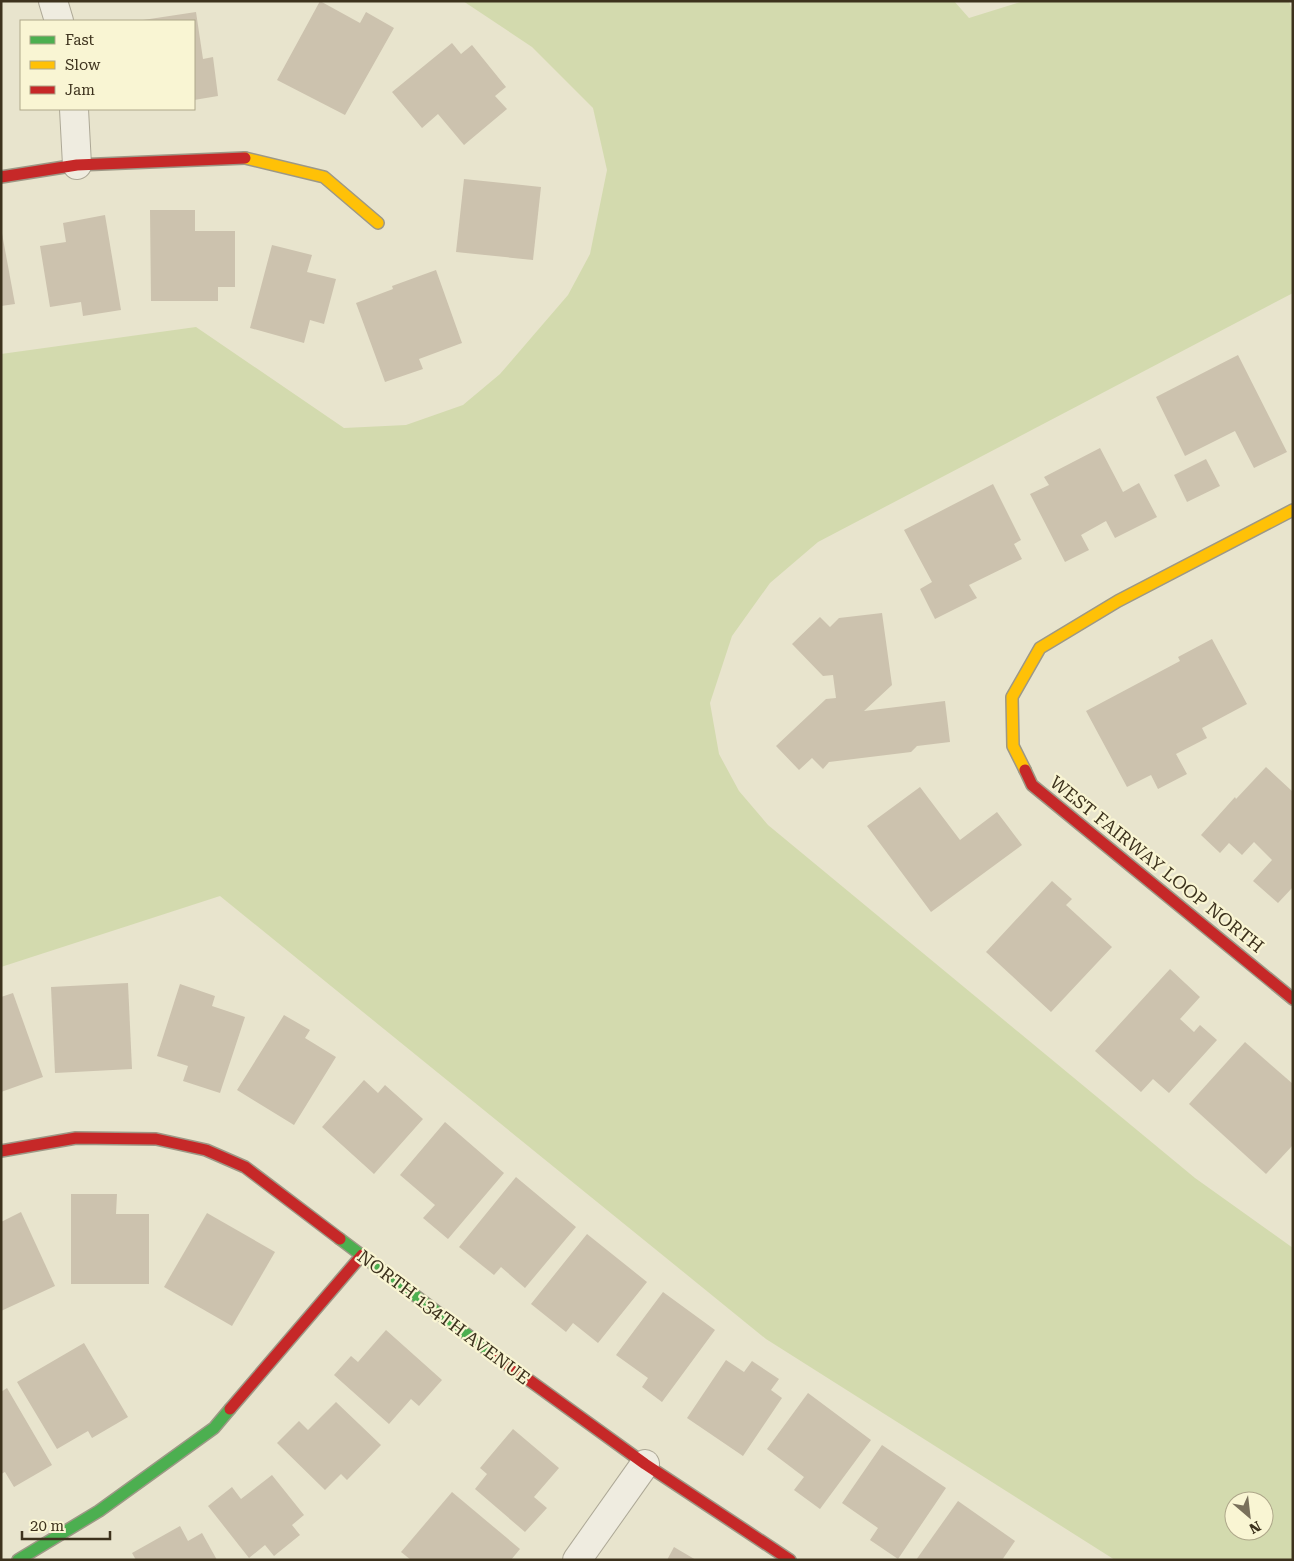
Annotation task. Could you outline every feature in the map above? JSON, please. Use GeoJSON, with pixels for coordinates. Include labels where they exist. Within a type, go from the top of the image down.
{"type":"FeatureCollection","features":[{"type":"Feature","properties":{"kind":"street"},"geometry":{"type":"LineString","coordinates":[[53,1],[59,20]]}},
{"type":"Feature","properties":{"kind":"street"},"geometry":{"type":"LineString","coordinates":[[74,110],[77,165]]}},
{"type":"Feature","properties":{"kind":"street"},"geometry":{"type":"LineString","coordinates":[[1,177],[77,165],[247,158],[324,177],[378,224]]}},
{"type":"Feature","properties":{"kind":"street","name":"WEST FAIRWAY LOOP NORTH"},"geometry":{"type":"LineString","coordinates":[[1293,510],[1118,602],[1040,648],[1012,697],[1013,746],[1032,785],[1293,998]]}},
{"type":"Feature","properties":{"kind":"street","name":"NORTH 134TH AVENUE"},"geometry":{"type":"LineString","coordinates":[[1,1151],[76,1138],[156,1139],[206,1150],[245,1167],[470,1337],[645,1464],[790,1560]]}},
{"type":"Feature","properties":{"kind":"street"},"geometry":{"type":"LineString","coordinates":[[18,1560],[99,1511],[214,1428],[362,1255]]}},
{"type":"Feature","properties":{"kind":"street"},"geometry":{"type":"LineString","coordinates":[[577,1560],[645,1464]]}},
{"type":"Feature","properties":{"kind":"green space"},"geometry":{"type":"Polygon","coordinates":[[[463,1],[954,1],[969,18],[1024,1],[1289,1],[1293,13],[1293,293],[818,542],[770,583],[732,636],[710,703],[719,754],[739,791],[768,825],[1195,1178],[1293,1248],[1293,1560],[1115,1560],[766,1339],[220,896],[1,967],[1,354],[196,327],[344,428],[406,425],[463,405],[500,374],[568,295],[590,254],[607,170],[593,108],[532,47],[463,1]]]}},
{"type":"Feature","properties":{"kind":"building"},"geometry":{"type":"Polygon","coordinates":[[[320,1],[360,23],[366,12],[394,28],[345,115],[277,80],[320,1]]]}},
{"type":"Feature","properties":{"kind":"building"},"geometry":{"type":"Polygon","coordinates":[[[196,12],[203,59],[213,57],[218,96],[195,100],[195,20],[143,20],[196,12]]]}},
{"type":"Feature","properties":{"kind":"building"},"geometry":{"type":"Polygon","coordinates":[[[452,43],[461,54],[472,45],[506,87],[495,96],[507,109],[464,145],[438,114],[422,128],[392,92],[452,43]]]}},
{"type":"Feature","properties":{"kind":"building"},"geometry":{"type":"Polygon","coordinates":[[[464,179],[541,187],[533,260],[456,252],[464,179]]]}},
{"type":"Feature","properties":{"kind":"building"},"geometry":{"type":"Polygon","coordinates":[[[150,210],[195,210],[195,231],[235,231],[235,287],[218,287],[218,301],[151,301],[150,210]]]}},
{"type":"Feature","properties":{"kind":"building"},"geometry":{"type":"Polygon","coordinates":[[[105,215],[121,310],[83,316],[81,302],[50,307],[40,246],[66,242],[63,223],[105,215]]]}},
{"type":"Feature","properties":{"kind":"building"},"geometry":{"type":"Polygon","coordinates":[[[1,228],[15,304],[1,306],[1,228]]]}},
{"type":"Feature","properties":{"kind":"building"},"geometry":{"type":"Polygon","coordinates":[[[272,245],[312,255],[307,272],[336,279],[324,324],[310,320],[304,343],[250,328],[272,245]]]}},
{"type":"Feature","properties":{"kind":"building"},"geometry":{"type":"Polygon","coordinates":[[[436,270],[462,343],[419,359],[423,369],[385,382],[356,303],[393,289],[392,286],[436,270]]]}},
{"type":"Feature","properties":{"kind":"building"},"geometry":{"type":"Polygon","coordinates":[[[1238,355],[1287,452],[1254,468],[1235,431],[1185,456],[1156,397],[1238,355]]]}},
{"type":"Feature","properties":{"kind":"building"},"geometry":{"type":"Polygon","coordinates":[[[1100,448],[1123,492],[1139,483],[1157,517],[1115,538],[1106,521],[1081,535],[1089,550],[1065,562],[1030,494],[1049,485],[1044,477],[1100,448]]]}},
{"type":"Feature","properties":{"kind":"building"},"geometry":{"type":"Polygon","coordinates":[[[1206,459],[1220,486],[1187,502],[1174,475],[1206,459]]]}},
{"type":"Feature","properties":{"kind":"building"},"geometry":{"type":"Polygon","coordinates":[[[993,484],[1021,540],[1014,544],[1022,559],[969,585],[977,598],[935,619],[920,589],[932,582],[904,530],[993,484]]]}},
{"type":"Feature","properties":{"kind":"building"},"geometry":{"type":"Polygon","coordinates":[[[882,613],[892,685],[864,711],[945,701],[950,742],[917,746],[911,752],[829,762],[823,769],[812,758],[799,770],[776,746],[826,699],[836,698],[833,675],[823,676],[792,644],[820,617],[830,627],[839,618],[882,613]]]}},
{"type":"Feature","properties":{"kind":"building"},"geometry":{"type":"Polygon","coordinates":[[[1212,639],[1247,704],[1202,728],[1207,738],[1176,754],[1187,774],[1158,789],[1151,775],[1127,787],[1086,711],[1180,661],[1178,657],[1212,639]]]}},
{"type":"Feature","properties":{"kind":"building"},"geometry":{"type":"Polygon","coordinates":[[[1266,767],[1293,792],[1293,887],[1278,903],[1253,881],[1272,860],[1254,842],[1242,855],[1229,843],[1220,853],[1201,835],[1235,797],[1236,799],[1266,767]]]}},
{"type":"Feature","properties":{"kind":"building"},"geometry":{"type":"Polygon","coordinates":[[[920,787],[960,840],[997,812],[1022,845],[931,912],[867,826],[920,787]]]}},
{"type":"Feature","properties":{"kind":"building"},"geometry":{"type":"Polygon","coordinates":[[[1052,881],[1072,899],[1066,905],[1112,947],[1051,1012],[986,952],[1052,881]]]}},
{"type":"Feature","properties":{"kind":"building"},"geometry":{"type":"Polygon","coordinates":[[[1170,969],[1200,997],[1180,1019],[1194,1032],[1200,1025],[1217,1040],[1169,1093],[1153,1079],[1141,1092],[1095,1051],[1170,969]]]}},
{"type":"Feature","properties":{"kind":"building"},"geometry":{"type":"Polygon","coordinates":[[[128,983],[132,1069],[55,1073],[51,987],[128,983]]]}},
{"type":"Feature","properties":{"kind":"building"},"geometry":{"type":"Polygon","coordinates":[[[180,984],[215,996],[212,1006],[245,1017],[220,1093],[183,1081],[188,1066],[157,1056],[180,984]]]}},
{"type":"Feature","properties":{"kind":"building"},"geometry":{"type":"Polygon","coordinates":[[[13,993],[43,1077],[1,1092],[1,997],[13,993]]]}},
{"type":"Feature","properties":{"kind":"building"},"geometry":{"type":"Polygon","coordinates":[[[284,1015],[310,1030],[305,1038],[336,1057],[294,1125],[237,1090],[284,1015]]]}},
{"type":"Feature","properties":{"kind":"building"},"geometry":{"type":"Polygon","coordinates":[[[1245,1042],[1293,1084],[1293,1145],[1266,1174],[1189,1104],[1245,1042]]]}},
{"type":"Feature","properties":{"kind":"building"},"geometry":{"type":"Polygon","coordinates":[[[364,1080],[378,1093],[385,1085],[423,1119],[374,1174],[322,1127],[364,1080]]]}},
{"type":"Feature","properties":{"kind":"building"},"geometry":{"type":"Polygon","coordinates":[[[445,1122],[504,1173],[448,1239],[423,1218],[435,1205],[400,1175],[445,1122]]]}},
{"type":"Feature","properties":{"kind":"building"},"geometry":{"type":"Polygon","coordinates":[[[516,1177],[576,1227],[525,1288],[501,1267],[494,1275],[459,1247],[516,1177]]]}},
{"type":"Feature","properties":{"kind":"building"},"geometry":{"type":"Polygon","coordinates":[[[71,1194],[117,1194],[116,1214],[149,1214],[149,1284],[71,1284],[71,1194]]]}},
{"type":"Feature","properties":{"kind":"building"},"geometry":{"type":"Polygon","coordinates":[[[21,1212],[55,1286],[1,1311],[1,1222],[21,1212]]]}},
{"type":"Feature","properties":{"kind":"building"},"geometry":{"type":"Polygon","coordinates":[[[207,1213],[275,1252],[232,1326],[164,1287],[207,1213]]]}},
{"type":"Feature","properties":{"kind":"building"},"geometry":{"type":"Polygon","coordinates":[[[587,1234],[647,1282],[598,1343],[573,1323],[566,1332],[531,1304],[587,1234]]]}},
{"type":"Feature","properties":{"kind":"building"},"geometry":{"type":"Polygon","coordinates":[[[663,1292],[715,1330],[662,1402],[642,1387],[648,1378],[616,1355],[663,1292]]]}},
{"type":"Feature","properties":{"kind":"building"},"geometry":{"type":"Polygon","coordinates":[[[386,1330],[442,1380],[419,1406],[411,1399],[389,1424],[334,1375],[351,1356],[358,1362],[386,1330]]]}},
{"type":"Feature","properties":{"kind":"building"},"geometry":{"type":"Polygon","coordinates":[[[84,1343],[128,1417],[92,1438],[88,1431],[57,1449],[17,1382],[84,1343]]]}},
{"type":"Feature","properties":{"kind":"building"},"geometry":{"type":"Polygon","coordinates":[[[726,1360],[744,1372],[752,1361],[779,1379],[771,1390],[782,1398],[743,1456],[687,1418],[726,1360]]]}},
{"type":"Feature","properties":{"kind":"building"},"geometry":{"type":"Polygon","coordinates":[[[7,1388],[52,1465],[14,1487],[5,1472],[1,1474],[1,1392],[7,1388]]]}},
{"type":"Feature","properties":{"kind":"building"},"geometry":{"type":"Polygon","coordinates":[[[808,1393],[871,1440],[820,1509],[794,1490],[804,1477],[767,1449],[808,1393]]]}},
{"type":"Feature","properties":{"kind":"building"},"geometry":{"type":"Polygon","coordinates":[[[336,1402],[381,1445],[347,1480],[341,1474],[325,1490],[277,1443],[299,1421],[308,1430],[336,1402]]]}},
{"type":"Feature","properties":{"kind":"building"},"geometry":{"type":"Polygon","coordinates":[[[513,1429],[559,1468],[534,1497],[547,1508],[525,1532],[475,1489],[487,1474],[480,1468],[513,1429]]]}},
{"type":"Feature","properties":{"kind":"building"},"geometry":{"type":"Polygon","coordinates":[[[882,1445],[946,1488],[898,1559],[870,1540],[878,1528],[842,1503],[882,1445]]]}},
{"type":"Feature","properties":{"kind":"building"},"geometry":{"type":"Polygon","coordinates":[[[272,1475],[304,1515],[292,1525],[300,1535],[274,1556],[265,1545],[249,1558],[208,1506],[232,1487],[241,1499],[272,1475]]]}},
{"type":"Feature","properties":{"kind":"building"},"geometry":{"type":"Polygon","coordinates":[[[452,1492],[520,1549],[511,1560],[411,1560],[401,1552],[452,1492]]]}},
{"type":"Feature","properties":{"kind":"building"},"geometry":{"type":"Polygon","coordinates":[[[958,1501],[1015,1541],[1002,1560],[916,1560],[958,1501]]]}},
{"type":"Feature","properties":{"kind":"building"},"geometry":{"type":"Polygon","coordinates":[[[180,1526],[188,1541],[202,1533],[217,1560],[136,1560],[132,1553],[180,1526]]]}},
{"type":"Feature","properties":{"kind":"building"},"geometry":{"type":"Polygon","coordinates":[[[674,1547],[696,1560],[667,1560],[674,1547]]]}},
{"type":"Feature","properties":{"kind":"traffic: fast"},"geometry":{"type":"LineString","coordinates":[[340,1239],[493,1354]]}},
{"type":"Feature","properties":{"kind":"traffic: fast"},"geometry":{"type":"LineString","coordinates":[[18,1560],[99,1511],[214,1428],[230,1409]]}},
{"type":"Feature","properties":{"kind":"traffic: slow"},"geometry":{"type":"LineString","coordinates":[[245,158],[324,177],[378,223]]}},
{"type":"Feature","properties":{"kind":"traffic: slow"},"geometry":{"type":"LineString","coordinates":[[1025,770],[1013,746],[1012,697],[1040,648],[1118,601],[1293,510]]}},
{"type":"Feature","properties":{"kind":"traffic: jam"},"geometry":{"type":"LineString","coordinates":[[1,177],[77,165],[245,158]]}},
{"type":"Feature","properties":{"kind":"traffic: jam"},"geometry":{"type":"LineString","coordinates":[[1025,770],[1032,785],[1293,999]]}},
{"type":"Feature","properties":{"kind":"traffic: jam"},"geometry":{"type":"LineString","coordinates":[[1,1151],[76,1138],[156,1139],[206,1150],[245,1167],[340,1239]]}},
{"type":"Feature","properties":{"kind":"traffic: jam"},"geometry":{"type":"LineString","coordinates":[[230,1409],[362,1255]]}},
{"type":"Feature","properties":{"kind":"traffic: jam"},"geometry":{"type":"LineString","coordinates":[[493,1354],[645,1464],[790,1560]]}}]}
